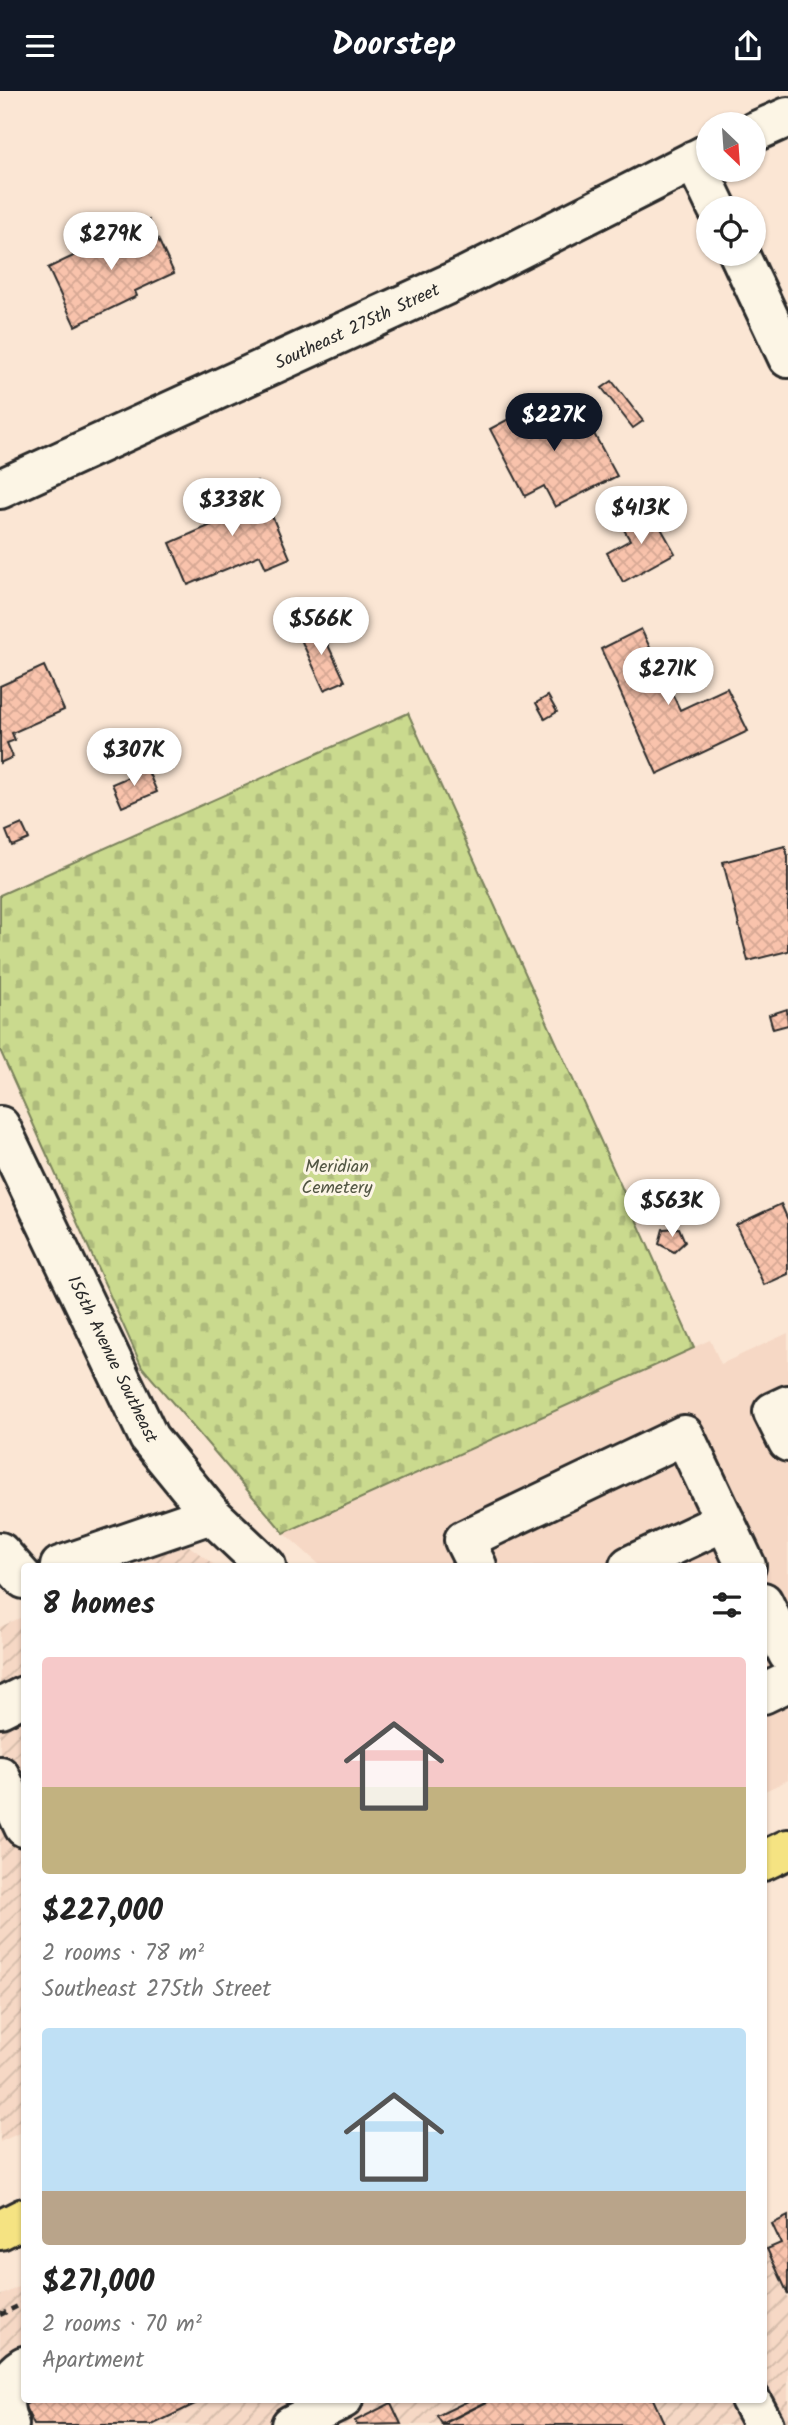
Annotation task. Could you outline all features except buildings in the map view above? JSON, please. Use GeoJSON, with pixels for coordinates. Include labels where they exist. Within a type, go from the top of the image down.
{"type":"FeatureCollection","features":[{"type":"Feature","properties":{"kind":"main road"},"geometry":{"type":"LineString","coordinates":[[767,1859],[788,1849]]}},
{"type":"Feature","properties":{"kind":"street"},"geometry":{"type":"LineString","coordinates":[[766,127],[788,117]]}},
{"type":"Feature","properties":{"kind":"street","name":"Southeast 275th Street"},"geometry":{"type":"LineString","coordinates":[[0,489],[466,276],[696,160]]}},
{"type":"Feature","properties":{"kind":"street"},"geometry":{"type":"LineString","coordinates":[[744,266],[788,358]]}},
{"type":"Feature","properties":{"kind":"street","name":"156th Avenue Southeast"},"geometry":{"type":"LineString","coordinates":[[0,1126],[149,1438],[211,1514],[262,1563]]}},
{"type":"Feature","properties":{"kind":"street"},"geometry":{"type":"LineString","coordinates":[[788,1405],[774,1412],[788,1442]]}},
{"type":"Feature","properties":{"kind":"street"},"geometry":{"type":"LineString","coordinates":[[476,1563],[464,1540],[684,1436],[745,1563]]}},
{"type":"Feature","properties":{"kind":"street"},"geometry":{"type":"LineString","coordinates":[[69,1563],[211,1514]]}},
{"type":"Feature","properties":{"kind":"street"},"geometry":{"type":"LineString","coordinates":[[635,1563],[724,1521]]}},
{"type":"Feature","properties":{"kind":"street"},"geometry":{"type":"LineString","coordinates":[[0,1552],[21,1576]]}},
{"type":"Feature","properties":{"kind":"street"},"geometry":{"type":"LineString","coordinates":[[0,1592],[21,1582]]}},
{"type":"Feature","properties":{"kind":"street"},"geometry":{"type":"LineString","coordinates":[[767,1610],[788,1654]]}},
{"type":"Feature","properties":{"kind":"street"},"geometry":{"type":"LineString","coordinates":[[767,1692],[788,1682]]}},
{"type":"Feature","properties":{"kind":"street"},"geometry":{"type":"LineString","coordinates":[[0,1708],[21,1698]]}},
{"type":"Feature","properties":{"kind":"street"},"geometry":{"type":"LineString","coordinates":[[0,1776],[21,1820]]}},
{"type":"Feature","properties":{"kind":"street"},"geometry":{"type":"LineString","coordinates":[[9,2425],[2,2407],[5,2386],[21,2369]]}},
{"type":"Feature","properties":{"kind":"street"},"geometry":{"type":"LineString","coordinates":[[290,2425],[335,2403]]}},
{"type":"Feature","properties":{"kind":"path"},"geometry":{"type":"LineString","coordinates":[[0,2315],[21,2305]]}},
{"type":"Feature","properties":{"kind":"shaded area"},"geometry":{"type":"Polygon","coordinates":[[[788,1333],[788,1780],[767,1790],[767,1563],[318,1563],[284,1533],[710,1340],[721,1364],[788,1333]]]}},
{"type":"Feature","properties":{"kind":"shaded area"},"geometry":{"type":"Polygon","coordinates":[[[185,1543],[212,1563],[141,1563],[185,1543]]]}},
{"type":"Feature","properties":{"kind":"shaded area"},"geometry":{"type":"Polygon","coordinates":[[[21,1617],[21,2132],[0,2142],[0,1627],[21,1617]]]}},
{"type":"Feature","properties":{"kind":"shaded area"},"geometry":{"type":"Polygon","coordinates":[[[767,2248],[788,2298],[788,2425],[0,2425],[0,2296],[21,2286],[21,2403],[767,2403],[767,2248]]]}},
{"type":"Feature","properties":{"kind":"green space","name":"Meridian Cemetery"},"geometry":{"type":"Polygon","coordinates":[[[408,713],[694,1348],[284,1533],[142,1367],[0,1050],[0,895],[408,713]]]}}]}
